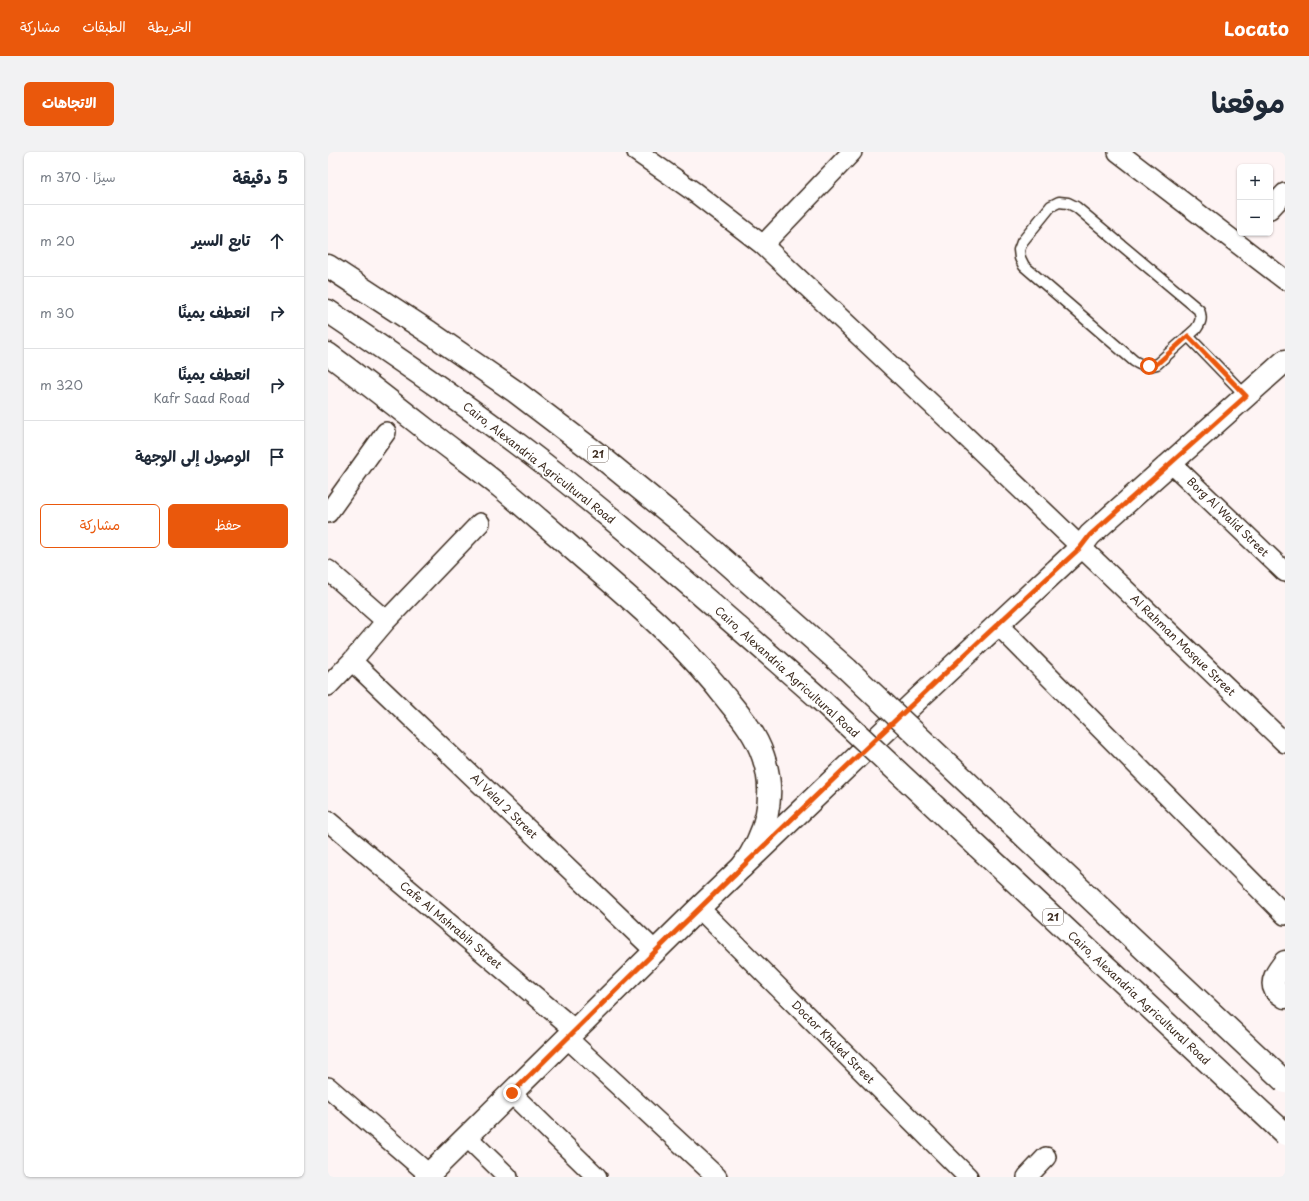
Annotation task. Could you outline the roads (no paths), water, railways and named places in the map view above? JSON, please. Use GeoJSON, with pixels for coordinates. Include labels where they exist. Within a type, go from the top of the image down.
{"type":"FeatureCollection","features":[{"type":"Feature","properties":{"kind":"main road","name":"21"},"geometry":{"type":"LineString","coordinates":[[328,266],[442,340],[516,392],[600,456],[682,523],[847,669],[1285,1082]]}},
{"type":"Feature","properties":{"kind":"main road","name":"Cairo, Alexandria Agricultural Road"},"geometry":{"type":"LineString","coordinates":[[328,312],[432,381],[554,472],[669,567],[821,700],[1285,1134]]}},
{"type":"Feature","properties":{"kind":"main road"},"geometry":{"type":"LineString","coordinates":[[328,354],[500,487],[652,617],[716,684],[748,724],[764,757],[768,775],[768,803],[765,824],[757,845],[742,868]]}},
{"type":"Feature","properties":{"kind":"main road"},"geometry":{"type":"LineString","coordinates":[[429,1176],[699,908],[997,624],[1080,548],[1090,535],[1285,361]]}},
{"type":"Feature","properties":{"kind":"main road"},"geometry":{"type":"LineString","coordinates":[[1285,962],[1279,969],[1274,983],[1275,988],[1285,998]]}},
{"type":"Feature","properties":{"kind":"street","name":"Al Rahman Mosque Street"},"geometry":{"type":"LineString","coordinates":[[637,152],[693,191],[763,245],[956,427],[1080,548],[1285,743]]}},
{"type":"Feature","properties":{"kind":"street"},"geometry":{"type":"LineString","coordinates":[[763,245],[852,152]]}},
{"type":"Feature","properties":{"kind":"street"},"geometry":{"type":"LineString","coordinates":[[1118,152],[1242,238],[1285,280]]}},
{"type":"Feature","properties":{"kind":"street"},"geometry":{"type":"LineString","coordinates":[[1273,206],[1285,193]]}},
{"type":"Feature","properties":{"kind":"street"},"geometry":{"type":"LineString","coordinates":[[328,513],[386,432]]}},
{"type":"Feature","properties":{"kind":"street","name":"Borg Al Walid Street"},"geometry":{"type":"LineString","coordinates":[[1171,463],[1285,572]]}},
{"type":"Feature","properties":{"kind":"street"},"geometry":{"type":"LineString","coordinates":[[328,686],[352,661],[386,621],[480,523]]}},
{"type":"Feature","properties":{"kind":"street"},"geometry":{"type":"LineString","coordinates":[[328,570],[386,621]]}},
{"type":"Feature","properties":{"kind":"street"},"geometry":{"type":"LineString","coordinates":[[997,624],[1285,915]]}},
{"type":"Feature","properties":{"kind":"street","name":"Al Velal 2 Street"},"geometry":{"type":"LineString","coordinates":[[352,661],[656,951]]}},
{"type":"Feature","properties":{"kind":"street","name":"Cafe Al Mshrabih Street"},"geometry":{"type":"LineString","coordinates":[[328,821],[571,1034],[717,1177]]}},
{"type":"Feature","properties":{"kind":"street","name":"Doctor Khaled Street"},"geometry":{"type":"LineString","coordinates":[[699,908],[968,1177]]}},
{"type":"Feature","properties":{"kind":"street"},"geometry":{"type":"LineString","coordinates":[[328,1088],[429,1176]]}},
{"type":"Feature","properties":{"kind":"street"},"geometry":{"type":"LineString","coordinates":[[512,1093],[597,1177]]}},
{"type":"Feature","properties":{"kind":"street"},"geometry":{"type":"LineString","coordinates":[[467,1137],[508,1177]]}},
{"type":"Feature","properties":{"kind":"street"},"geometry":{"type":"LineString","coordinates":[[1027,1177],[1046,1157]]}},
{"type":"Feature","properties":{"kind":"lane"},"geometry":{"type":"LineString","coordinates":[[1059,202],[1068,202],[1076,207],[1199,310],[1202,316],[1200,323],[1188,336],[1157,364],[1149,366],[1141,365],[1134,361],[1024,266],[1020,258],[1019,250],[1022,242],[1051,206],[1059,202]]}},
{"type":"Feature","properties":{"kind":"lane"},"geometry":{"type":"LineString","coordinates":[[1188,336],[1246,396]]}}]}
